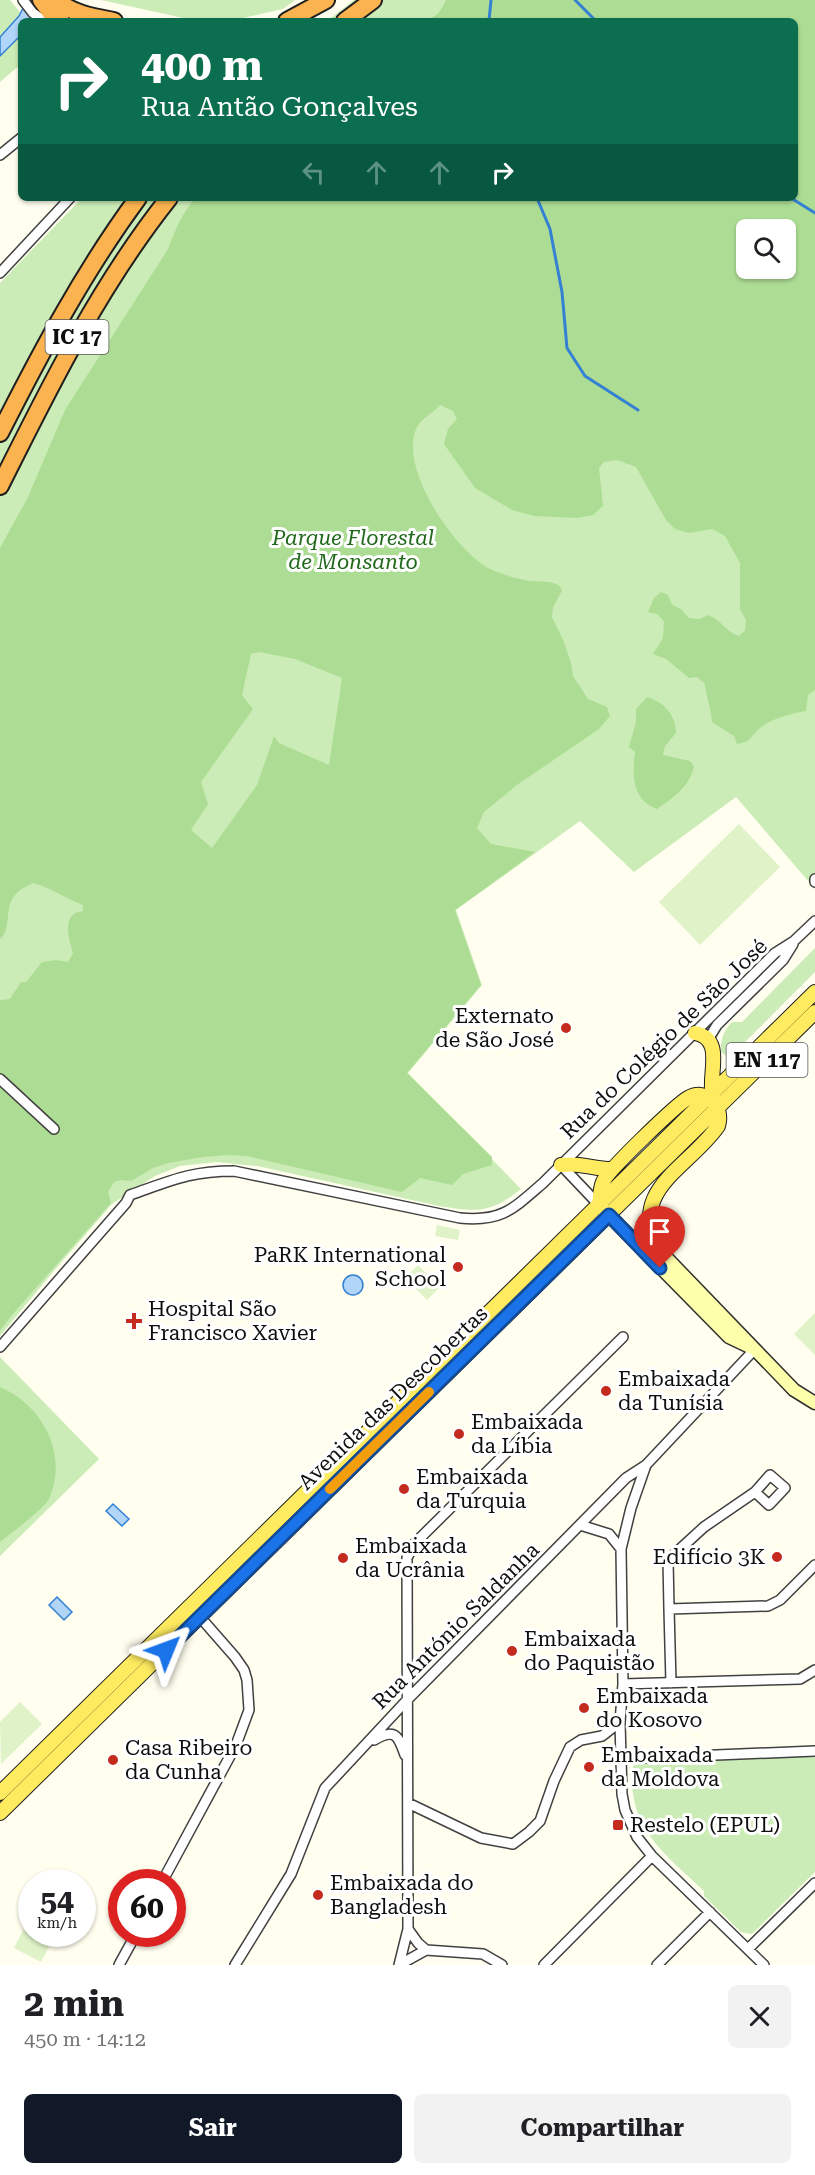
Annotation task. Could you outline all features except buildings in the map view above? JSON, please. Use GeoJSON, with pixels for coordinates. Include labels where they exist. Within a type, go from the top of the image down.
{"type":"FeatureCollection","features":[{"type":"Feature","properties":{"kind":"highway"},"geometry":{"type":"LineString","coordinates":[[41,0],[57,18]]}},
{"type":"Feature","properties":{"kind":"highway"},"geometry":{"type":"LineString","coordinates":[[56,0],[80,14],[99,18]]}},
{"type":"Feature","properties":{"kind":"highway"},"geometry":{"type":"LineString","coordinates":[[293,18],[326,0]]}},
{"type":"Feature","properties":{"kind":"highway"},"geometry":{"type":"LineString","coordinates":[[313,18],[337,0]]}},
{"type":"Feature","properties":{"kind":"highway"},"geometry":{"type":"LineString","coordinates":[[349,18],[373,0]]}},
{"type":"Feature","properties":{"kind":"highway","name":"IC 17"},"geometry":{"type":"LineString","coordinates":[[0,433],[50,336],[135,201]]}},
{"type":"Feature","properties":{"kind":"highway","name":"IC 17"},"geometry":{"type":"LineString","coordinates":[[0,486],[91,313],[131,250],[167,201]]}},
{"type":"Feature","properties":{"kind":"main road","name":"Avenida das Descobertas"},"geometry":{"type":"LineString","coordinates":[[0,1793],[604,1210],[636,1189],[751,1055],[815,992]]}},
{"type":"Feature","properties":{"kind":"main road","name":"Avenida das Descobertas"},"geometry":{"type":"LineString","coordinates":[[0,1813],[200,1617],[713,1100],[815,1012]]}},
{"type":"Feature","properties":{"kind":"main road"},"geometry":{"type":"LineString","coordinates":[[695,1033],[709,1038],[713,1044],[711,1085],[720,1120],[714,1131],[660,1186],[652,1203],[649,1220],[651,1233],[661,1252],[754,1349],[794,1390],[815,1403]]}},
{"type":"Feature","properties":{"kind":"main road"},"geometry":{"type":"LineString","coordinates":[[714,1059],[732,1062],[751,1055]]}},
{"type":"Feature","properties":{"kind":"main road"},"geometry":{"type":"LineString","coordinates":[[713,1100],[695,1095],[684,1101],[612,1169],[603,1181],[604,1210],[729,1337],[754,1349]]}},
{"type":"Feature","properties":{"kind":"main road"},"geometry":{"type":"LineString","coordinates":[[561,1165],[575,1162],[597,1169],[612,1169]]}},
{"type":"Feature","properties":{"kind":"main road"},"geometry":{"type":"LineString","coordinates":[[636,1189],[660,1186]]}},
{"type":"Feature","properties":{"kind":"street"},"geometry":{"type":"LineString","coordinates":[[23,0],[40,18]]}},
{"type":"Feature","properties":{"kind":"street"},"geometry":{"type":"LineString","coordinates":[[0,155],[18,140]]}},
{"type":"Feature","properties":{"kind":"street"},"geometry":{"type":"LineString","coordinates":[[0,273],[67,201]]}},
{"type":"Feature","properties":{"kind":"street","name":"Rua do Colégio de São José"},"geometry":{"type":"LineString","coordinates":[[0,1347],[126,1203],[130,1195],[177,1177],[215,1171],[252,1173],[412,1208],[475,1219],[490,1218],[514,1208],[561,1165],[775,953],[794,941],[815,921]]}},
{"type":"Feature","properties":{"kind":"street","name":"Rua do Colégio de São José"},"geometry":{"type":"LineString","coordinates":[[709,1038],[717,1025],[783,960],[794,941]]}},
{"type":"Feature","properties":{"kind":"street"},"geometry":{"type":"LineString","coordinates":[[0,1079],[54,1129]]}},
{"type":"Feature","properties":{"kind":"street"},"geometry":{"type":"LineString","coordinates":[[561,1165],[604,1210]]}},
{"type":"Feature","properties":{"kind":"street"},"geometry":{"type":"LineString","coordinates":[[399,1965],[408,1929],[407,1558],[414,1544],[622,1336]]}},
{"type":"Feature","properties":{"kind":"street","name":"Rua António Saldanha"},"geometry":{"type":"LineString","coordinates":[[235,1965],[291,1874],[325,1788],[407,1700],[626,1478],[646,1465],[754,1349]]}},
{"type":"Feature","properties":{"kind":"street"},"geometry":{"type":"LineString","coordinates":[[646,1465],[631,1508],[621,1550],[623,1684],[620,1722],[622,1794],[625,1810],[637,1837],[652,1856],[762,1964]]}},
{"type":"Feature","properties":{"kind":"street"},"geometry":{"type":"LineString","coordinates":[[671,1683],[668,1560],[704,1527],[755,1492]]}},
{"type":"Feature","properties":{"kind":"street"},"geometry":{"type":"LineString","coordinates":[[580,1525],[594,1527],[609,1534],[621,1550]]}},
{"type":"Feature","properties":{"kind":"street"},"geometry":{"type":"LineString","coordinates":[[669,1609],[768,1605],[780,1600],[815,1566]]}},
{"type":"Feature","properties":{"kind":"street"},"geometry":{"type":"LineString","coordinates":[[169,1869],[236,1745],[249,1710],[244,1670],[200,1617]]}},
{"type":"Feature","properties":{"kind":"street"},"geometry":{"type":"LineString","coordinates":[[623,1684],[801,1678],[815,1670]]}},
{"type":"Feature","properties":{"kind":"street"},"geometry":{"type":"LineString","coordinates":[[408,1803],[482,1838],[513,1844],[540,1821],[554,1781],[570,1747],[581,1740],[602,1736],[620,1722]]}},
{"type":"Feature","properties":{"kind":"street"},"geometry":{"type":"LineString","coordinates":[[364,1745],[385,1733],[393,1733],[399,1738],[408,1762]]}},
{"type":"Feature","properties":{"kind":"street"},"geometry":{"type":"LineString","coordinates":[[602,1736],[621,1744]]}},
{"type":"Feature","properties":{"kind":"street"},"geometry":{"type":"LineString","coordinates":[[621,1759],[815,1751]]}},
{"type":"Feature","properties":{"kind":"street"},"geometry":{"type":"LineString","coordinates":[[544,1965],[652,1856]]}},
{"type":"Feature","properties":{"kind":"street"},"geometry":{"type":"LineString","coordinates":[[748,1949],[815,1883]]}},
{"type":"Feature","properties":{"kind":"street"},"geometry":{"type":"LineString","coordinates":[[657,1965],[710,1912]]}},
{"type":"Feature","properties":{"kind":"street"},"geometry":{"type":"LineString","coordinates":[[408,1929],[426,1950]]}},
{"type":"Feature","properties":{"kind":"street"},"geometry":{"type":"LineString","coordinates":[[119,1965],[129,1947]]}},
{"type":"Feature","properties":{"kind":"street"},"geometry":{"type":"LineString","coordinates":[[399,1965],[426,1950],[483,1954],[502,1965]]}},
{"type":"Feature","properties":{"kind":"green space"},"geometry":{"type":"Polygon","coordinates":[[[0,0],[10,0],[25,18],[18,18],[18,67],[0,82],[0,0]]]}},
{"type":"Feature","properties":{"kind":"green space"},"geometry":{"type":"Polygon","coordinates":[[[101,0],[295,0],[283,9],[243,18],[183,18],[101,0]]]}},
{"type":"Feature","properties":{"kind":"green space","name":"Parque Florestal de Monsanto"},"geometry":{"type":"Polygon","coordinates":[[[354,0],[815,0],[815,889],[736,797],[634,872],[580,821],[456,910],[482,985],[408,1073],[521,1189],[491,1207],[473,1210],[439,1206],[257,1166],[217,1162],[180,1166],[155,1176],[112,1204],[0,1336],[0,283],[79,201],[798,201],[798,18],[331,18],[354,0]]]}},
{"type":"Feature","properties":{"kind":"green space","name":"Parque Florestal de Monsanto"},"geometry":{"type":"Polygon","coordinates":[[[446,0],[815,0],[815,690],[808,695],[806,711],[770,722],[748,740],[737,744],[734,736],[712,722],[705,684],[697,677],[689,678],[666,659],[653,654],[663,638],[664,621],[657,614],[648,612],[654,598],[661,592],[668,595],[672,605],[681,609],[689,618],[699,619],[709,615],[739,636],[745,630],[746,620],[740,609],[740,563],[725,536],[712,529],[689,533],[675,529],[666,520],[636,467],[617,460],[604,462],[599,468],[603,506],[593,515],[577,518],[534,516],[512,510],[475,488],[444,444],[448,429],[457,419],[453,411],[440,405],[419,424],[413,444],[415,464],[422,485],[433,506],[461,545],[490,569],[520,579],[549,582],[560,586],[562,591],[553,607],[552,617],[564,642],[573,676],[588,699],[607,707],[610,716],[599,729],[517,785],[484,812],[477,828],[491,844],[535,852],[455,910],[481,985],[407,1073],[492,1157],[492,1165],[463,1174],[452,1185],[420,1178],[402,1192],[247,1156],[203,1157],[153,1168],[131,1181],[114,1182],[108,1192],[111,1203],[0,1331],[0,1000],[10,999],[21,982],[26,982],[42,962],[56,960],[68,962],[73,953],[68,933],[69,922],[75,913],[83,911],[83,905],[33,883],[12,899],[6,929],[0,939],[0,548],[28,497],[65,410],[168,249],[187,209],[194,201],[798,201],[798,18],[431,18],[436,15],[446,0]],[[259,652],[251,654],[242,695],[253,709],[201,782],[208,804],[191,830],[212,848],[257,785],[274,736],[279,743],[329,765],[342,678],[295,659],[259,652]]]}},
{"type":"Feature","properties":{"kind":"green space"},"geometry":{"type":"Polygon","coordinates":[[[647,697],[664,706],[674,720],[676,733],[665,746],[663,755],[690,761],[694,767],[684,786],[657,809],[643,800],[638,793],[634,778],[635,752],[629,747],[636,722],[636,709],[647,697]]]}},
{"type":"Feature","properties":{"kind":"green space"},"geometry":{"type":"Polygon","coordinates":[[[739,824],[780,867],[700,945],[659,902],[739,824]]]}},
{"type":"Feature","properties":{"kind":"green space"},"geometry":{"type":"Polygon","coordinates":[[[815,948],[815,972],[733,1054],[722,1053],[722,1039],[729,1025],[732,1022],[742,1022],[815,948]]]}},
{"type":"Feature","properties":{"kind":"green space"},"geometry":{"type":"Polygon","coordinates":[[[437,1225],[460,1230],[458,1240],[435,1236],[437,1225]]]}},
{"type":"Feature","properties":{"kind":"green space"},"geometry":{"type":"Polygon","coordinates":[[[418,1265],[440,1287],[427,1300],[405,1278],[418,1265]]]}},
{"type":"Feature","properties":{"kind":"green space"},"geometry":{"type":"Polygon","coordinates":[[[815,1313],[815,1355],[794,1334],[815,1313]]]}},
{"type":"Feature","properties":{"kind":"green space"},"geometry":{"type":"Polygon","coordinates":[[[0,1357],[99,1459],[0,1556],[0,1357]]]}},
{"type":"Feature","properties":{"kind":"green space"},"geometry":{"type":"Polygon","coordinates":[[[0,1387],[15,1395],[39,1418],[48,1433],[56,1465],[49,1499],[0,1542],[0,1387]]]}},
{"type":"Feature","properties":{"kind":"green space"},"geometry":{"type":"Polygon","coordinates":[[[20,1702],[42,1724],[1,1764],[0,1722],[20,1702]]]}},
{"type":"Feature","properties":{"kind":"green space"},"geometry":{"type":"Polygon","coordinates":[[[815,1756],[815,1872],[752,1934],[741,1932],[704,1896],[704,1891],[664,1853],[647,1832],[636,1808],[631,1775],[629,1775],[634,1765],[639,1763],[815,1756]]]}},
{"type":"Feature","properties":{"kind":"green space"},"geometry":{"type":"Polygon","coordinates":[[[18,1940],[18,1947],[49,1947],[41,1962],[14,1948],[18,1940]]]}},
{"type":"Feature","properties":{"kind":"water"},"geometry":{"type":"Polygon","coordinates":[[[27,0],[39,0],[32,18],[18,18],[18,38],[0,56],[0,37],[19,16],[27,0]]]}},
{"type":"Feature","properties":{"kind":"water"},"geometry":{"type":"Polygon","coordinates":[[[353,1275],[360,1278],[363,1285],[360,1292],[353,1295],[346,1292],[343,1285],[346,1278],[353,1275]]]}},
{"type":"Feature","properties":{"kind":"water"},"geometry":{"type":"Polygon","coordinates":[[[113,1504],[129,1519],[122,1526],[106,1511],[113,1504]]]}},
{"type":"Feature","properties":{"kind":"water"},"geometry":{"type":"Polygon","coordinates":[[[57,1597],[72,1612],[64,1620],[49,1605],[57,1597]]]}},
{"type":"Feature","properties":{"kind":"waterway"},"geometry":{"type":"LineString","coordinates":[[489,18],[491,0]]}},
{"type":"Feature","properties":{"kind":"waterway"},"geometry":{"type":"LineString","coordinates":[[575,0],[593,18]]}},
{"type":"Feature","properties":{"kind":"waterway"},"geometry":{"type":"LineString","coordinates":[[538,201],[550,229],[562,292],[567,348],[585,376],[638,410]]}},
{"type":"Feature","properties":{"kind":"waterway"},"geometry":{"type":"LineString","coordinates":[[796,201],[815,213]]}},
{"type":"Feature","properties":{"kind":"slow traffic"},"geometry":{"type":"LineString","coordinates":[[330,1489],[429,1392]]}},
{"type":"Feature","properties":{"kind":"place","name":"Externato de São José"},"geometry":{"type":"Point","coordinates":[566,1028]}},
{"type":"Feature","properties":{"kind":"place","name":"PaRK International School"},"geometry":{"type":"Point","coordinates":[458,1267]}},
{"type":"Feature","properties":{"kind":"place","name":"Hospital São Francisco Xavier"},"geometry":{"type":"Point","coordinates":[134,1321]}},
{"type":"Feature","properties":{"kind":"place","name":"Embaixada da Tunísia"},"geometry":{"type":"Point","coordinates":[606,1391]}},
{"type":"Feature","properties":{"kind":"place","name":"Embaixada da Líbia"},"geometry":{"type":"Point","coordinates":[459,1434]}},
{"type":"Feature","properties":{"kind":"place","name":"Embaixada da Turquia"},"geometry":{"type":"Point","coordinates":[404,1489]}},
{"type":"Feature","properties":{"kind":"place","name":"Edifício 3K"},"geometry":{"type":"Point","coordinates":[777,1557]}},
{"type":"Feature","properties":{"kind":"place","name":"Embaixada da Ucrânia"},"geometry":{"type":"Point","coordinates":[343,1558]}},
{"type":"Feature","properties":{"kind":"place","name":"Embaixada do Paquistão"},"geometry":{"type":"Point","coordinates":[512,1651]}},
{"type":"Feature","properties":{"kind":"place","name":"Embaixada do Kosovo"},"geometry":{"type":"Point","coordinates":[584,1708]}},
{"type":"Feature","properties":{"kind":"place","name":"Casa Ribeiro da Cunha"},"geometry":{"type":"Point","coordinates":[113,1760]}},
{"type":"Feature","properties":{"kind":"place","name":"Embaixada da Moldova"},"geometry":{"type":"Point","coordinates":[589,1767]}},
{"type":"Feature","properties":{"kind":"place","name":"Restelo (EPUL)"},"geometry":{"type":"Point","coordinates":[618,1825]}},
{"type":"Feature","properties":{"kind":"place","name":"Embaixada do Bangladesh"},"geometry":{"type":"Point","coordinates":[318,1895]}},
{"type":"Feature","properties":{"kind":"route"},"geometry":{"type":"LineString","coordinates":[[166,1650],[609,1215],[660,1268]]}}]}
